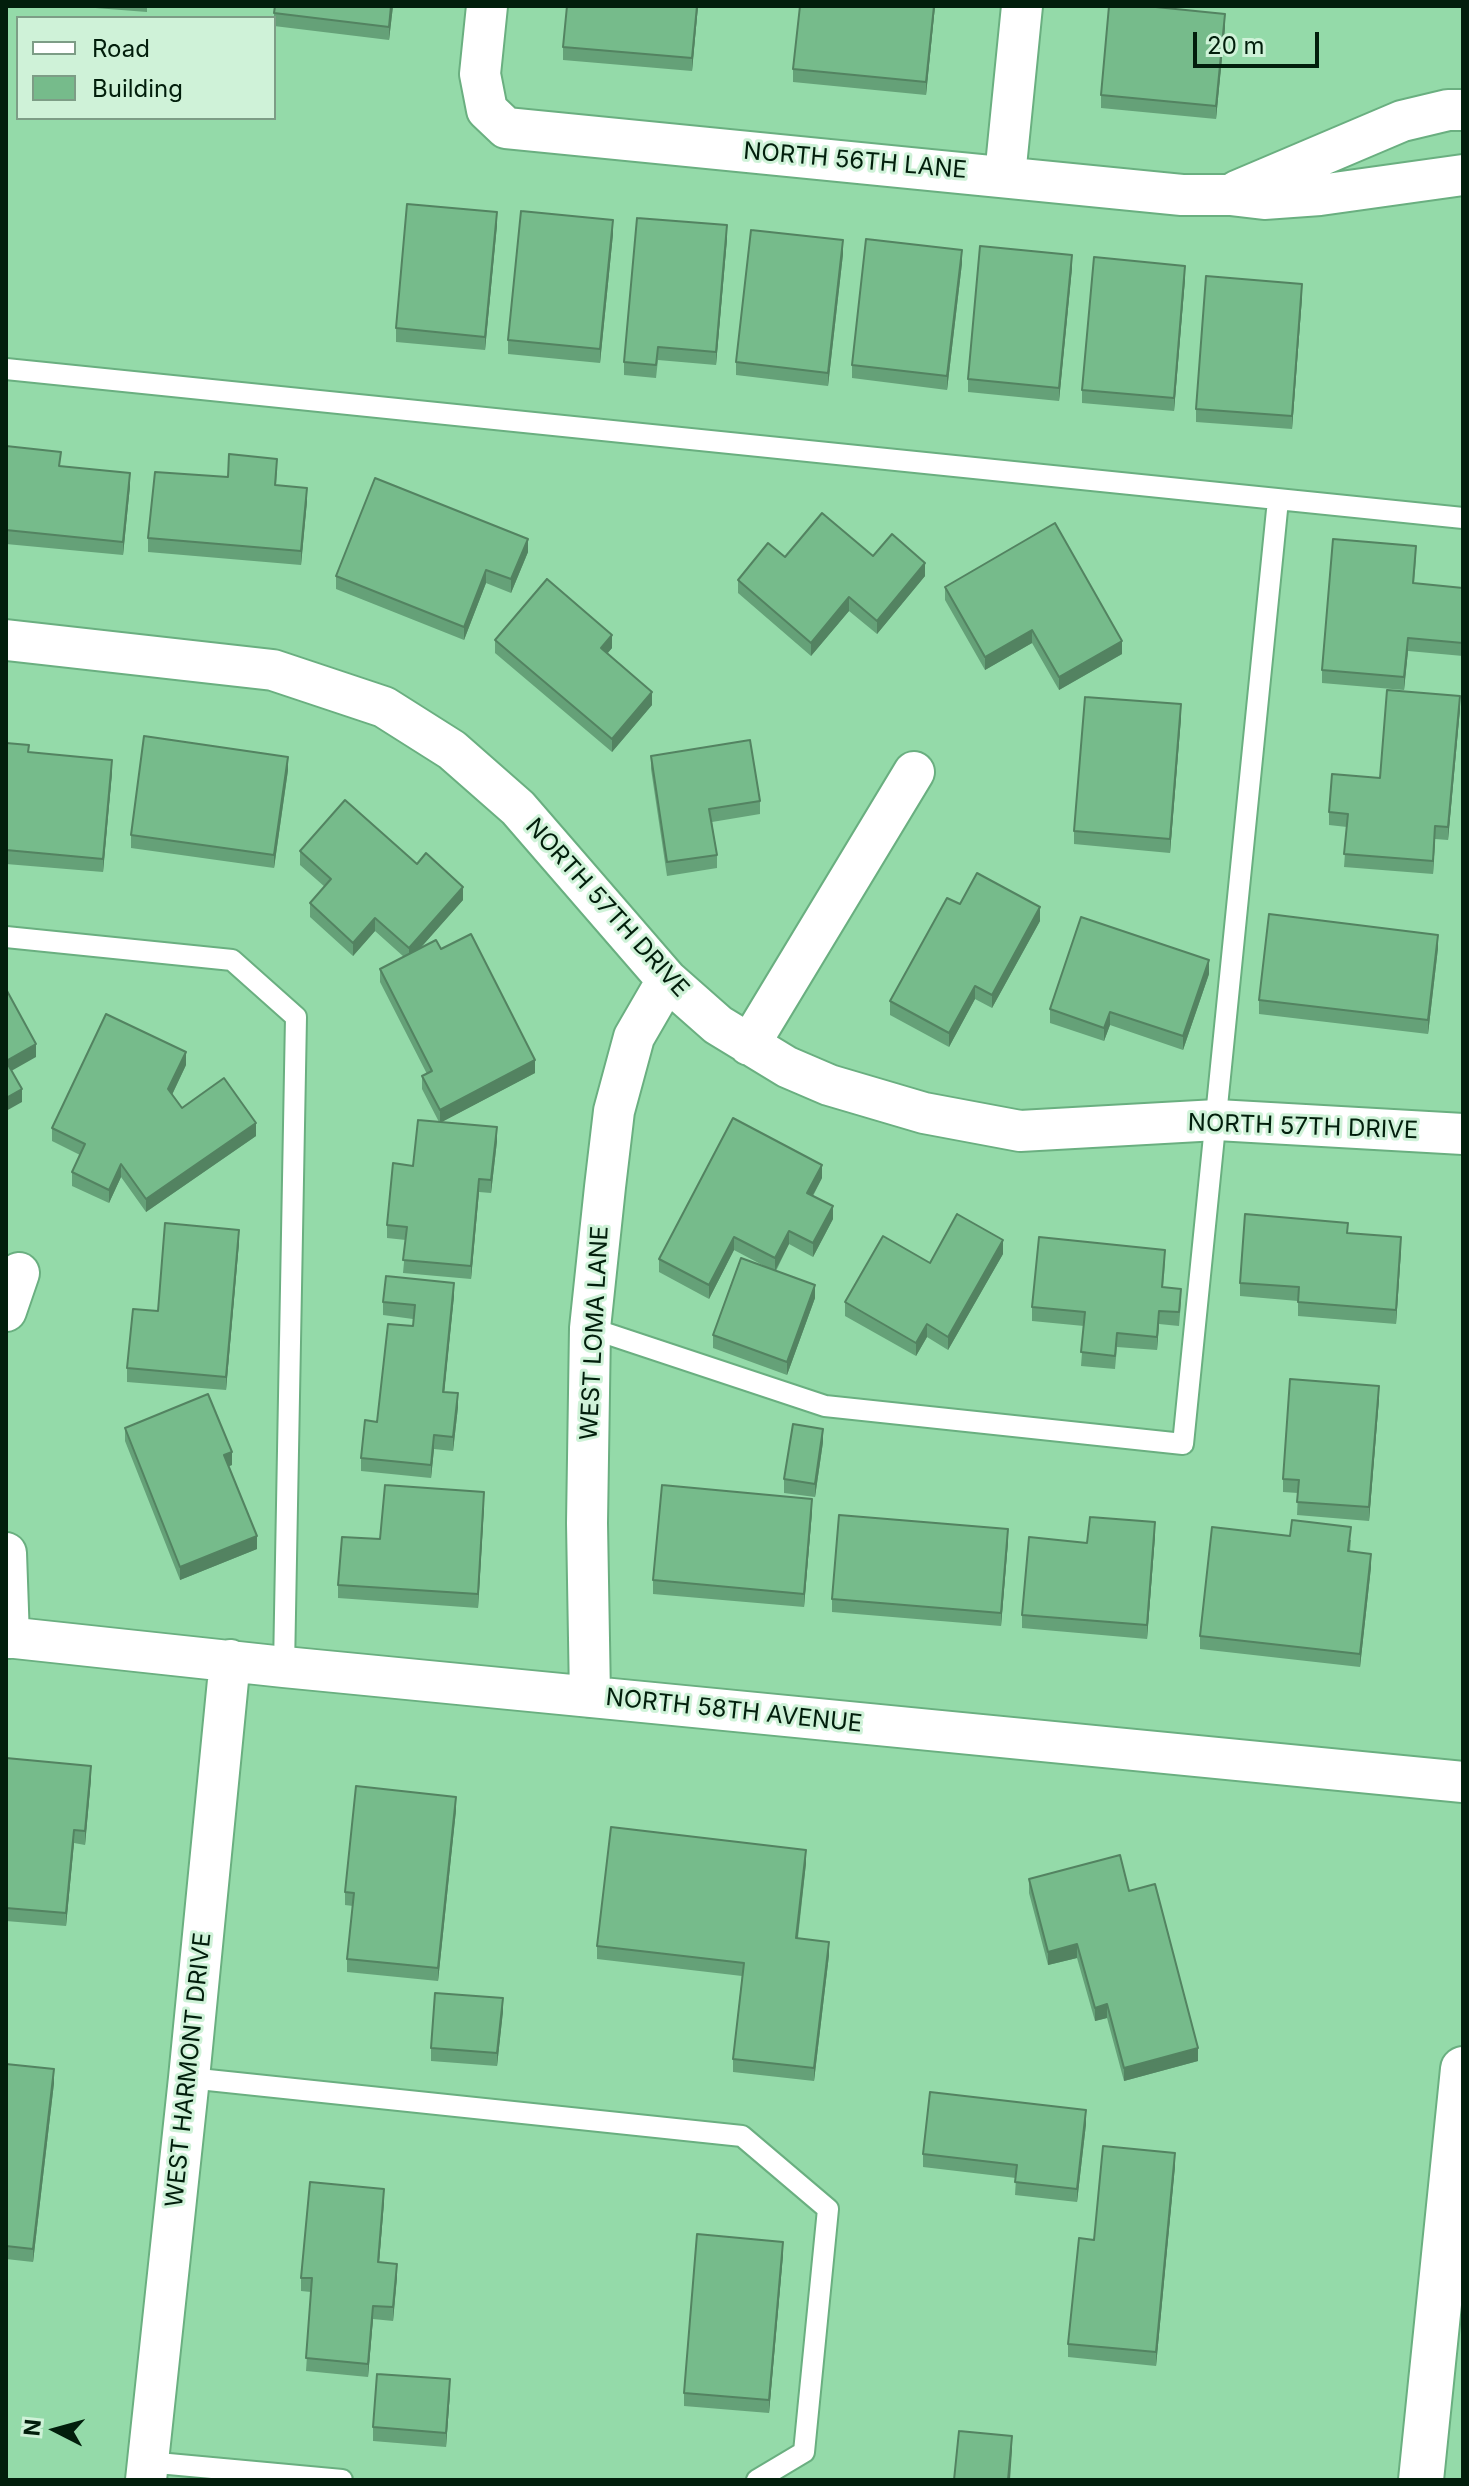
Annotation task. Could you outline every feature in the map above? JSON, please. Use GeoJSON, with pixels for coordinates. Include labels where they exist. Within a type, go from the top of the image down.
{"type":"FeatureCollection","features":[{"type":"Feature","properties":{"kind":"main road"},"geometry":{"type":"LineString","coordinates":[[1421,2480],[1463,2069]]}},
{"type":"Feature","properties":{"kind":"street","name":"NORTH 56TH LANE"},"geometry":{"type":"LineString","coordinates":[[487,6],[480,74],[487,110],[506,128],[1182,195],[1264,199],[1320,195],[1463,175]]}},
{"type":"Feature","properties":{"kind":"street"},"geometry":{"type":"LineString","coordinates":[[1005,176],[1022,6]]}},
{"type":"Feature","properties":{"kind":"street","name":"NORTH 56TH LANE"},"geometry":{"type":"LineString","coordinates":[[1230,195],[1402,121],[1448,110],[1463,110]]}},
{"type":"Feature","properties":{"kind":"street","name":"NORTH 57TH DRIVE"},"geometry":{"type":"LineString","coordinates":[[6,640],[273,670],[384,707],[452,750],[518,808],[667,980],[718,1025],[787,1067],[829,1085],[924,1113],[1020,1131],[1217,1120],[1463,1134]]}},
{"type":"Feature","properties":{"kind":"street"},"geometry":{"type":"LineString","coordinates":[[749,1045],[914,772]]}},
{"type":"Feature","properties":{"kind":"street","name":"WEST LOMA LANE"},"geometry":{"type":"LineString","coordinates":[[590,1697],[587,1523],[590,1328],[614,1111],[634,1037],[667,980]]}},
{"type":"Feature","properties":{"kind":"street"},"geometry":{"type":"LineString","coordinates":[[6,1311],[19,1273]]}},
{"type":"Feature","properties":{"kind":"street"},"geometry":{"type":"LineString","coordinates":[[6,1553],[8,1638]]}},
{"type":"Feature","properties":{"kind":"street","name":"NORTH 58TH AVENUE"},"geometry":{"type":"LineString","coordinates":[[8,1638],[1463,1782]]}},
{"type":"Feature","properties":{"kind":"street","name":"WEST HARMONT DRIVE"},"geometry":{"type":"LineString","coordinates":[[146,2471],[230,1660]]}},
{"type":"Feature","properties":{"kind":"lane"},"geometry":{"type":"LineString","coordinates":[[6,369],[1463,518]]}},
{"type":"Feature","properties":{"kind":"lane"},"geometry":{"type":"LineString","coordinates":[[590,1328],[825,1406],[1183,1444],[1278,500]]}},
{"type":"Feature","properties":{"kind":"lane"},"geometry":{"type":"LineString","coordinates":[[6,937],[232,960],[296,1017],[284,1667]]}},
{"type":"Feature","properties":{"kind":"lane"},"geometry":{"type":"LineString","coordinates":[[189,2078],[742,2136],[828,2209],[804,2452],[757,2480]]}},
{"type":"Feature","properties":{"kind":"lane"},"geometry":{"type":"LineString","coordinates":[[146,2471],[342,2480]]}},
{"type":"Feature","properties":{"kind":"building"},"geometry":{"type":"Polygon","coordinates":[[[275,6],[391,6],[389,27],[274,13],[275,6]]]}},
{"type":"Feature","properties":{"kind":"building"},"geometry":{"type":"Polygon","coordinates":[[[567,6],[697,6],[692,58],[563,47],[567,6]]]}},
{"type":"Feature","properties":{"kind":"building"},"geometry":{"type":"Polygon","coordinates":[[[800,6],[934,6],[926,82],[793,69],[800,6]]]}},
{"type":"Feature","properties":{"kind":"building"},"geometry":{"type":"Polygon","coordinates":[[[1109,6],[1146,6],[1225,14],[1216,106],[1101,95],[1109,6]]]}},
{"type":"Feature","properties":{"kind":"building"},"geometry":{"type":"Polygon","coordinates":[[[407,204],[497,212],[485,337],[396,328],[407,204]]]}},
{"type":"Feature","properties":{"kind":"building"},"geometry":{"type":"Polygon","coordinates":[[[521,211],[613,220],[600,349],[508,340],[521,211]]]}},
{"type":"Feature","properties":{"kind":"building"},"geometry":{"type":"Polygon","coordinates":[[[637,218],[727,225],[716,352],[658,347],[656,365],[624,362],[637,218]]]}},
{"type":"Feature","properties":{"kind":"building"},"geometry":{"type":"Polygon","coordinates":[[[751,230],[843,240],[828,373],[736,362],[751,230]]]}},
{"type":"Feature","properties":{"kind":"building"},"geometry":{"type":"Polygon","coordinates":[[[866,239],[962,250],[947,376],[852,365],[866,239]]]}},
{"type":"Feature","properties":{"kind":"building"},"geometry":{"type":"Polygon","coordinates":[[[980,246],[1072,255],[1059,388],[968,379],[980,246]]]}},
{"type":"Feature","properties":{"kind":"building"},"geometry":{"type":"Polygon","coordinates":[[[1094,257],[1185,266],[1174,398],[1082,390],[1094,257]]]}},
{"type":"Feature","properties":{"kind":"building"},"geometry":{"type":"Polygon","coordinates":[[[1206,276],[1302,284],[1292,416],[1196,409],[1206,276]]]}},
{"type":"Feature","properties":{"kind":"building"},"geometry":{"type":"Polygon","coordinates":[[[6,446],[61,452],[59,466],[130,473],[123,542],[6,530],[6,446]]]}},
{"type":"Feature","properties":{"kind":"building"},"geometry":{"type":"Polygon","coordinates":[[[229,454],[277,459],[275,485],[307,488],[301,551],[148,538],[155,472],[228,477],[229,454]]]}},
{"type":"Feature","properties":{"kind":"building"},"geometry":{"type":"Polygon","coordinates":[[[375,478],[528,539],[511,579],[486,570],[464,627],[336,576],[375,478]]]}},
{"type":"Feature","properties":{"kind":"building"},"geometry":{"type":"Polygon","coordinates":[[[822,513],[873,556],[892,534],[925,563],[877,621],[849,597],[811,643],[738,580],[768,543],[785,557],[822,513]]]}},
{"type":"Feature","properties":{"kind":"building"},"geometry":{"type":"Polygon","coordinates":[[[1055,523],[1122,641],[1059,677],[1032,630],[985,657],[945,587],[1055,523]]]}},
{"type":"Feature","properties":{"kind":"building"},"geometry":{"type":"Polygon","coordinates":[[[1333,539],[1416,546],[1413,583],[1463,588],[1463,643],[1408,638],[1404,677],[1322,670],[1333,539]]]}},
{"type":"Feature","properties":{"kind":"building"},"geometry":{"type":"Polygon","coordinates":[[[547,579],[612,635],[601,648],[652,692],[612,739],[495,640],[547,579]]]}},
{"type":"Feature","properties":{"kind":"building"},"geometry":{"type":"Polygon","coordinates":[[[1387,690],[1460,696],[1448,827],[1435,826],[1433,861],[1344,854],[1348,814],[1329,812],[1332,774],[1380,778],[1387,690]]]}},
{"type":"Feature","properties":{"kind":"building"},"geometry":{"type":"Polygon","coordinates":[[[1085,697],[1181,704],[1170,839],[1074,831],[1085,697]]]}},
{"type":"Feature","properties":{"kind":"building"},"geometry":{"type":"Polygon","coordinates":[[[144,736],[288,757],[274,855],[131,835],[144,736]]]}},
{"type":"Feature","properties":{"kind":"building"},"geometry":{"type":"Polygon","coordinates":[[[750,740],[760,801],[709,809],[717,855],[667,862],[651,756],[750,740]]]}},
{"type":"Feature","properties":{"kind":"building"},"geometry":{"type":"Polygon","coordinates":[[[6,743],[29,745],[28,752],[112,760],[103,859],[6,850],[6,743]]]}},
{"type":"Feature","properties":{"kind":"building"},"geometry":{"type":"Polygon","coordinates":[[[345,800],[417,864],[426,853],[463,887],[409,948],[375,918],[353,943],[310,903],[331,879],[300,851],[345,800]]]}},
{"type":"Feature","properties":{"kind":"building"},"geometry":{"type":"Polygon","coordinates":[[[977,873],[1040,907],[992,995],[975,986],[949,1033],[890,1001],[947,898],[960,904],[977,873]]]}},
{"type":"Feature","properties":{"kind":"building"},"geometry":{"type":"Polygon","coordinates":[[[1269,914],[1438,935],[1428,1020],[1259,1000],[1269,914]]]}},
{"type":"Feature","properties":{"kind":"building"},"geometry":{"type":"Polygon","coordinates":[[[1081,917],[1209,960],[1183,1036],[1110,1012],[1104,1028],[1050,1009],[1081,917]]]}},
{"type":"Feature","properties":{"kind":"building"},"geometry":{"type":"Polygon","coordinates":[[[471,934],[535,1060],[440,1110],[422,1076],[432,1071],[380,969],[436,940],[441,949],[471,934]]]}},
{"type":"Feature","properties":{"kind":"building"},"geometry":{"type":"Polygon","coordinates":[[[6,989],[36,1044],[6,1061],[6,989]]]}},
{"type":"Feature","properties":{"kind":"building"},"geometry":{"type":"Polygon","coordinates":[[[106,1014],[186,1052],[168,1089],[182,1108],[224,1078],[256,1123],[146,1199],[121,1164],[109,1190],[72,1172],[85,1144],[52,1128],[106,1014]]]}},
{"type":"Feature","properties":{"kind":"building"},"geometry":{"type":"Polygon","coordinates":[[[6,1061],[22,1089],[6,1098],[6,1061]]]}},
{"type":"Feature","properties":{"kind":"building"},"geometry":{"type":"Polygon","coordinates":[[[733,1118],[822,1165],[807,1193],[833,1206],[813,1243],[789,1231],[775,1258],[734,1237],[709,1285],[659,1259],[733,1118]]]}},
{"type":"Feature","properties":{"kind":"building"},"geometry":{"type":"Polygon","coordinates":[[[418,1120],[497,1127],[491,1180],[479,1179],[471,1266],[403,1260],[407,1227],[387,1225],[393,1163],[413,1166],[418,1120]]]}},
{"type":"Feature","properties":{"kind":"building"},"geometry":{"type":"Polygon","coordinates":[[[957,1214],[1003,1240],[948,1337],[927,1324],[916,1343],[845,1302],[883,1236],[930,1263],[957,1214]]]}},
{"type":"Feature","properties":{"kind":"building"},"geometry":{"type":"Polygon","coordinates":[[[1245,1214],[1348,1223],[1347,1233],[1401,1237],[1396,1310],[1298,1302],[1299,1287],[1240,1283],[1245,1214]]]}},
{"type":"Feature","properties":{"kind":"building"},"geometry":{"type":"Polygon","coordinates":[[[165,1223],[239,1230],[226,1377],[127,1368],[133,1309],[158,1311],[165,1223]]]}},
{"type":"Feature","properties":{"kind":"building"},"geometry":{"type":"Polygon","coordinates":[[[1039,1237],[1165,1250],[1162,1287],[1181,1289],[1179,1312],[1159,1311],[1157,1337],[1117,1333],[1115,1356],[1081,1352],[1085,1312],[1032,1307],[1039,1237]]]}},
{"type":"Feature","properties":{"kind":"building"},"geometry":{"type":"Polygon","coordinates":[[[741,1258],[815,1285],[787,1362],[713,1335],[741,1258]]]}},
{"type":"Feature","properties":{"kind":"building"},"geometry":{"type":"Polygon","coordinates":[[[386,1276],[454,1283],[443,1392],[458,1393],[453,1437],[434,1435],[431,1465],[361,1458],[365,1420],[377,1422],[388,1324],[413,1326],[415,1305],[383,1302],[386,1276]]]}},
{"type":"Feature","properties":{"kind":"building"},"geometry":{"type":"Polygon","coordinates":[[[1290,1379],[1379,1386],[1369,1507],[1297,1502],[1299,1480],[1283,1479],[1290,1379]]]}},
{"type":"Feature","properties":{"kind":"building"},"geometry":{"type":"Polygon","coordinates":[[[208,1394],[232,1452],[224,1455],[257,1536],[180,1567],[125,1428],[208,1394]]]}},
{"type":"Feature","properties":{"kind":"building"},"geometry":{"type":"Polygon","coordinates":[[[793,1424],[823,1429],[815,1484],[784,1479],[793,1424]]]}},
{"type":"Feature","properties":{"kind":"building"},"geometry":{"type":"Polygon","coordinates":[[[385,1485],[484,1492],[478,1594],[338,1585],[342,1537],[380,1539],[385,1485]]]}},
{"type":"Feature","properties":{"kind":"building"},"geometry":{"type":"Polygon","coordinates":[[[662,1485],[812,1499],[804,1594],[653,1580],[662,1485]]]}},
{"type":"Feature","properties":{"kind":"building"},"geometry":{"type":"Polygon","coordinates":[[[839,1515],[1008,1529],[1001,1613],[832,1599],[839,1515]]]}},
{"type":"Feature","properties":{"kind":"building"},"geometry":{"type":"Polygon","coordinates":[[[1090,1517],[1155,1522],[1147,1625],[1022,1615],[1029,1537],[1087,1543],[1090,1517]]]}},
{"type":"Feature","properties":{"kind":"building"},"geometry":{"type":"Polygon","coordinates":[[[1292,1520],[1351,1527],[1348,1551],[1371,1554],[1360,1654],[1200,1636],[1212,1527],[1290,1536],[1292,1520]]]}},
{"type":"Feature","properties":{"kind":"building"},"geometry":{"type":"Polygon","coordinates":[[[6,1758],[91,1766],[85,1831],[74,1830],[66,1913],[6,1908],[6,1758]]]}},
{"type":"Feature","properties":{"kind":"building"},"geometry":{"type":"Polygon","coordinates":[[[356,1786],[456,1797],[438,1968],[347,1959],[354,1893],[345,1892],[356,1786]]]}},
{"type":"Feature","properties":{"kind":"building"},"geometry":{"type":"Polygon","coordinates":[[[611,1827],[806,1850],[796,1938],[829,1942],[814,2068],[733,2059],[744,1963],[597,1946],[611,1827]]]}},
{"type":"Feature","properties":{"kind":"building"},"geometry":{"type":"Polygon","coordinates":[[[1120,1855],[1129,1891],[1155,1884],[1198,2048],[1124,2068],[1107,2004],[1095,2008],[1077,1944],[1048,1952],[1029,1879],[1120,1855]]]}},
{"type":"Feature","properties":{"kind":"building"},"geometry":{"type":"Polygon","coordinates":[[[435,1993],[503,1998],[497,2053],[431,2048],[435,1993]]]}},
{"type":"Feature","properties":{"kind":"building"},"geometry":{"type":"Polygon","coordinates":[[[6,2064],[54,2069],[33,2249],[6,2246],[6,2064]]]}},
{"type":"Feature","properties":{"kind":"building"},"geometry":{"type":"Polygon","coordinates":[[[930,2092],[1086,2110],[1077,2189],[1015,2182],[1017,2165],[923,2154],[930,2092]]]}},
{"type":"Feature","properties":{"kind":"building"},"geometry":{"type":"Polygon","coordinates":[[[1103,2146],[1175,2153],[1156,2352],[1068,2344],[1079,2238],[1094,2240],[1103,2146]]]}},
{"type":"Feature","properties":{"kind":"building"},"geometry":{"type":"Polygon","coordinates":[[[310,2182],[384,2189],[378,2262],[397,2264],[393,2307],[373,2306],[368,2364],[306,2358],[312,2278],[301,2278],[310,2182]]]}},
{"type":"Feature","properties":{"kind":"building"},"geometry":{"type":"Polygon","coordinates":[[[697,2234],[783,2242],[769,2400],[684,2393],[697,2234]]]}},
{"type":"Feature","properties":{"kind":"building"},"geometry":{"type":"Polygon","coordinates":[[[377,2374],[450,2379],[446,2433],[373,2427],[377,2374]]]}},
{"type":"Feature","properties":{"kind":"building"},"geometry":{"type":"Polygon","coordinates":[[[959,2431],[1012,2436],[1008,2480],[954,2480],[959,2431]]]}}]}
